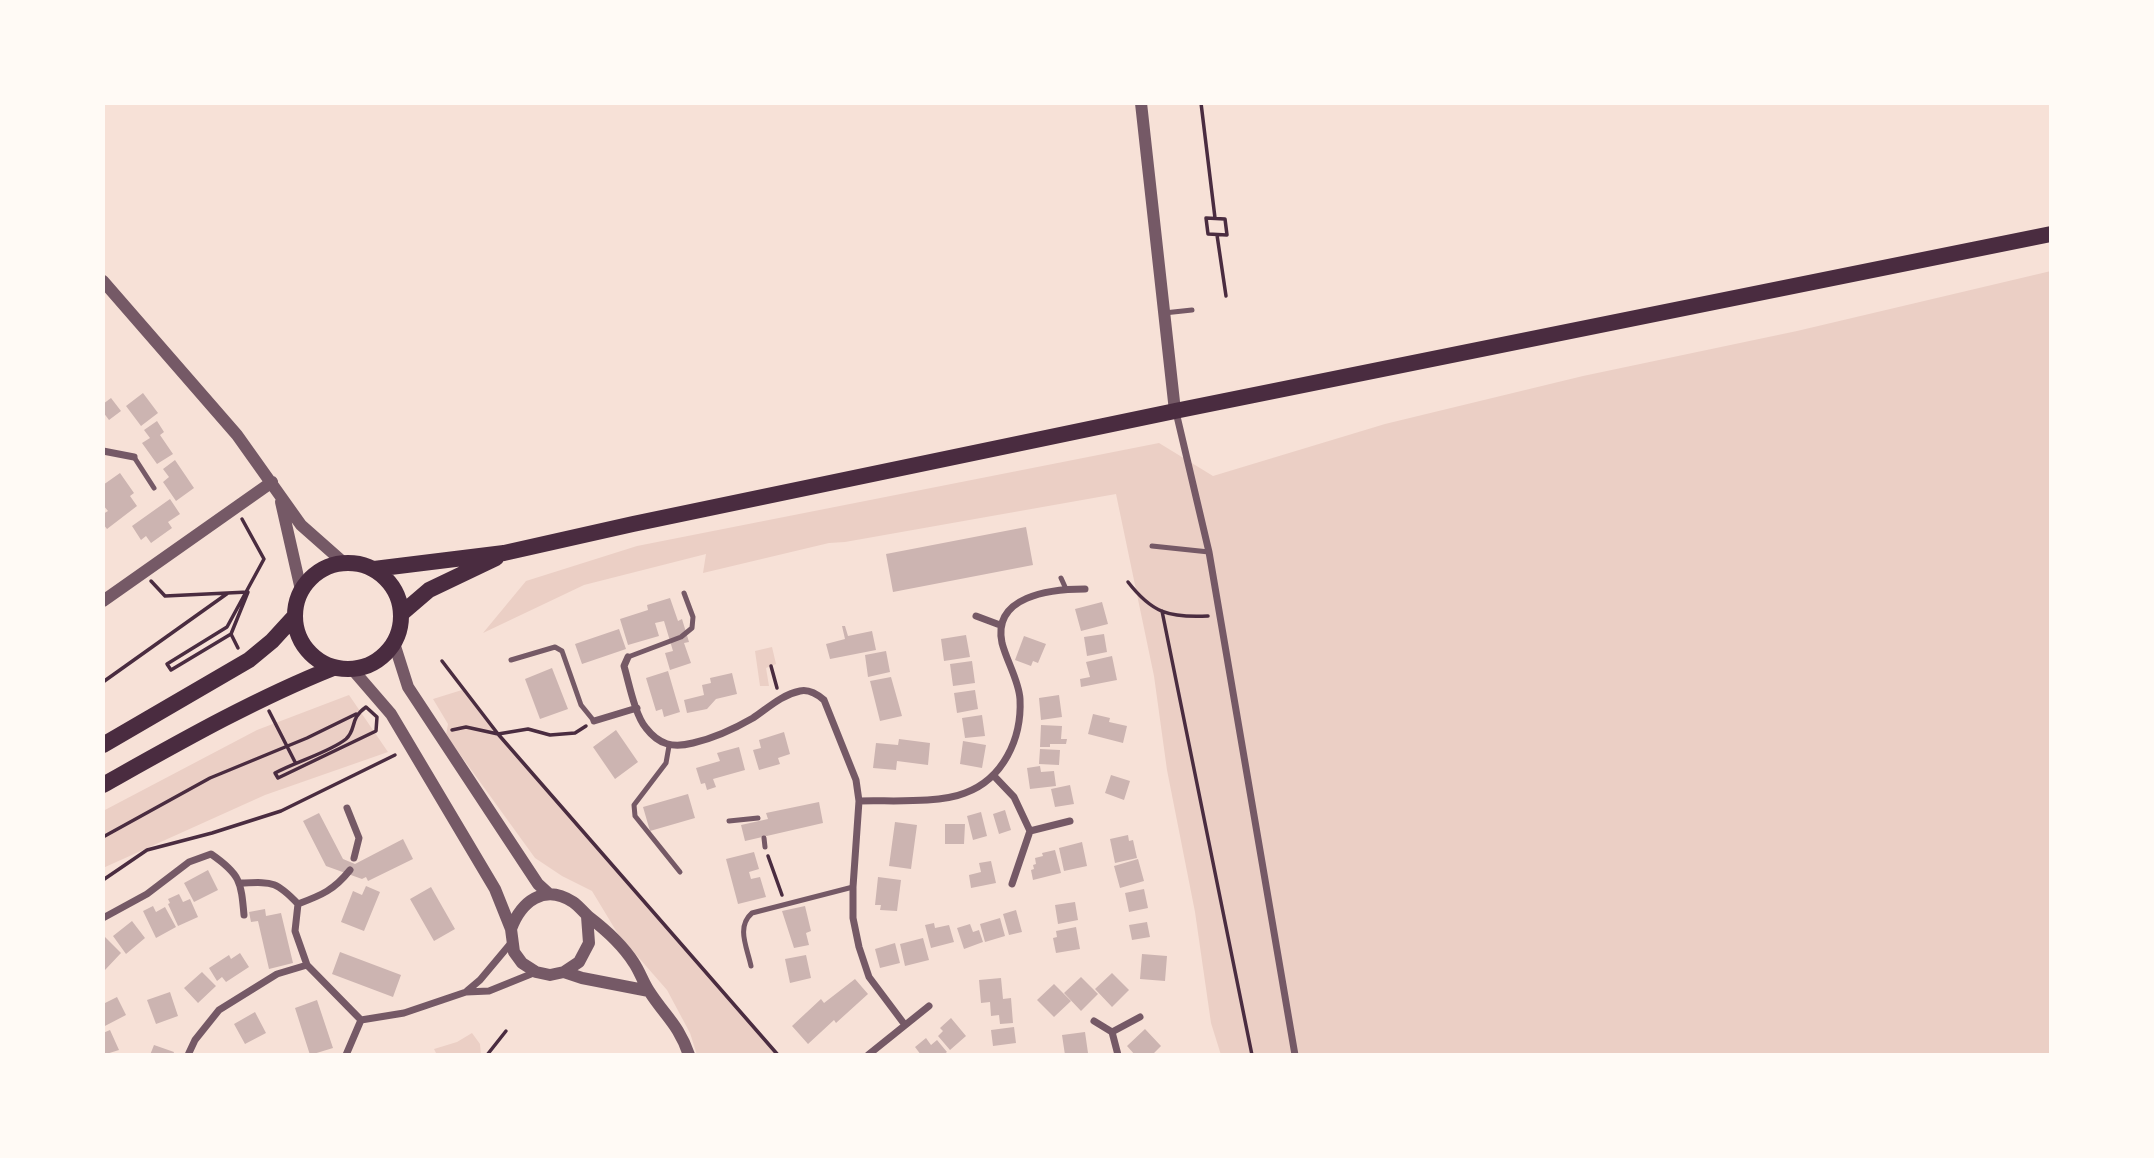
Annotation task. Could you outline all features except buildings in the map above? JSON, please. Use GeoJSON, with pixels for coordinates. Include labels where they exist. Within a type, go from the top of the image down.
{"type":"FeatureCollection","features":[{"type":"Feature","properties":{"kind":"highway"},"geometry":{"type":"LineString","coordinates":[[374,569],[393,588],[399,600],[400,629],[394,643],[377,661],[353,670],[333,668],[318,661],[305,649],[297,634],[294,617],[301,590],[319,571],[344,563],[374,569],[504,554],[646,521],[1175,411],[2051,234]]}},
{"type":"Feature","properties":{"kind":"highway"},"geometry":{"type":"LineString","coordinates":[[401,614],[429,590],[504,554]]}},
{"type":"Feature","properties":{"kind":"highway"},"geometry":{"type":"LineString","coordinates":[[103,745],[249,660],[272,641],[294,617]]}},
{"type":"Feature","properties":{"kind":"highway"},"geometry":{"type":"LineString","coordinates":[[103,785],[233,715],[333,668]]}},
{"type":"Feature","properties":{"kind":"street"},"geometry":{"type":"LineString","coordinates":[[1141,103],[1175,411],[1209,552],[1295,1055]]}},
{"type":"Feature","properties":{"kind":"street"},"geometry":{"type":"LineString","coordinates":[[103,281],[237,435],[301,525],[344,563]]}},
{"type":"Feature","properties":{"kind":"street"},"geometry":{"type":"LineString","coordinates":[[103,451],[134,457]]}},
{"type":"Feature","properties":{"kind":"street"},"geometry":{"type":"LineString","coordinates":[[103,601],[272,482]]}},
{"type":"Feature","properties":{"kind":"street"},"geometry":{"type":"LineString","coordinates":[[279,496],[301,590]]}},
{"type":"Feature","properties":{"kind":"street"},"geometry":{"type":"LineString","coordinates":[[859,801],[939,799],[964,794],[994,776],[1007,759],[1015,739],[1020,698],[1003,644],[1000,625],[1007,611],[1023,600],[1040,593],[1085,589]]}},
{"type":"Feature","properties":{"kind":"street"},"geometry":{"type":"LineString","coordinates":[[976,617],[1000,625]]}},
{"type":"Feature","properties":{"kind":"street"},"geometry":{"type":"LineString","coordinates":[[394,643],[408,687],[538,884],[549,894]]}},
{"type":"Feature","properties":{"kind":"street"},"geometry":{"type":"LineString","coordinates":[[628,657],[624,666],[644,726],[669,746],[682,746],[714,738],[752,718],[780,698],[802,690],[815,693],[824,700],[856,780],[859,801],[853,887],[853,918],[859,947],[869,977],[905,1026]]}},
{"type":"Feature","properties":{"kind":"street"},"geometry":{"type":"LineString","coordinates":[[353,670],[391,714],[495,889],[511,929]]}},
{"type":"Feature","properties":{"kind":"street"},"geometry":{"type":"LineString","coordinates":[[594,721],[638,708]]}},
{"type":"Feature","properties":{"kind":"street"},"geometry":{"type":"LineString","coordinates":[[994,776],[1014,797],[1030,831],[1012,884]]}},
{"type":"Feature","properties":{"kind":"street"},"geometry":{"type":"LineString","coordinates":[[347,808],[359,838],[354,858]]}},
{"type":"Feature","properties":{"kind":"street"},"geometry":{"type":"LineString","coordinates":[[1030,831],[1070,821]]}},
{"type":"Feature","properties":{"kind":"street"},"geometry":{"type":"LineString","coordinates":[[103,918],[147,894],[189,862],[211,854],[227,864],[241,883],[244,915]]}},
{"type":"Feature","properties":{"kind":"street"},"geometry":{"type":"LineString","coordinates":[[298,904],[337,887],[350,870]]}},
{"type":"Feature","properties":{"kind":"street"},"geometry":{"type":"LineString","coordinates":[[241,883],[267,882],[282,887],[298,904],[295,931],[307,965],[361,1020]]}},
{"type":"Feature","properties":{"kind":"street"},"geometry":{"type":"LineString","coordinates":[[587,916],[589,943],[579,962],[564,972],[550,975],[536,972],[522,964],[511,943],[511,929],[517,912],[534,898],[549,894],[574,902],[587,916],[606,928],[634,962],[649,991],[682,1035],[689,1055]]}},
{"type":"Feature","properties":{"kind":"street"},"geometry":{"type":"LineString","coordinates":[[466,992],[480,980],[511,943]]}},
{"type":"Feature","properties":{"kind":"street"},"geometry":{"type":"LineString","coordinates":[[188,1055],[195,1040],[219,1010],[277,974],[307,965]]}},
{"type":"Feature","properties":{"kind":"street"},"geometry":{"type":"LineString","coordinates":[[361,1020],[404,1013],[466,992],[489,991],[536,972]]}},
{"type":"Feature","properties":{"kind":"street"},"geometry":{"type":"LineString","coordinates":[[564,972],[649,991]]}},
{"type":"Feature","properties":{"kind":"street"},"geometry":{"type":"LineString","coordinates":[[870,1054],[929,1006]]}},
{"type":"Feature","properties":{"kind":"street"},"geometry":{"type":"LineString","coordinates":[[1112,1032],[1140,1017]]}},
{"type":"Feature","properties":{"kind":"street"},"geometry":{"type":"LineString","coordinates":[[346,1055],[361,1020]]}},
{"type":"Feature","properties":{"kind":"street"},"geometry":{"type":"LineString","coordinates":[[1094,1021],[1112,1032],[1118,1055]]}},
{"type":"Feature","properties":{"kind":"lane"},"geometry":{"type":"LineString","coordinates":[[1164,313],[1192,310]]}},
{"type":"Feature","properties":{"kind":"lane"},"geometry":{"type":"LineString","coordinates":[[134,457],[154,488]]}},
{"type":"Feature","properties":{"kind":"lane"},"geometry":{"type":"LineString","coordinates":[[1152,546],[1209,552]]}},
{"type":"Feature","properties":{"kind":"lane"},"geometry":{"type":"LineString","coordinates":[[1061,578],[1066,589]]}},
{"type":"Feature","properties":{"kind":"lane"},"geometry":{"type":"LineString","coordinates":[[628,657],[681,636],[692,628],[693,617],[684,593]]}},
{"type":"Feature","properties":{"kind":"lane"},"geometry":{"type":"LineString","coordinates":[[511,660],[555,647],[562,651],[581,705],[594,721]]}},
{"type":"Feature","properties":{"kind":"lane"},"geometry":{"type":"LineString","coordinates":[[669,746],[666,762],[634,805],[635,816],[680,872]]}},
{"type":"Feature","properties":{"kind":"lane"},"geometry":{"type":"LineString","coordinates":[[729,821],[758,818]]}},
{"type":"Feature","properties":{"kind":"lane"},"geometry":{"type":"LineString","coordinates":[[764,838],[765,847]]}},
{"type":"Feature","properties":{"kind":"lane"},"geometry":{"type":"LineString","coordinates":[[751,966],[743,929],[744,920],[752,912],[853,887]]}},
{"type":"Feature","properties":{"kind":"path"},"geometry":{"type":"LineString","coordinates":[[1201,103],[1215,218]]}},
{"type":"Feature","properties":{"kind":"path"},"geometry":{"type":"LineString","coordinates":[[1206,218],[1225,219],[1227,235],[1217,235],[1208,234],[1206,218]]}},
{"type":"Feature","properties":{"kind":"path"},"geometry":{"type":"LineString","coordinates":[[1217,235],[1226,296]]}},
{"type":"Feature","properties":{"kind":"path"},"geometry":{"type":"LineString","coordinates":[[240,517],[264,559],[231,634],[171,670],[167,664],[227,627],[248,592]]}},
{"type":"Feature","properties":{"kind":"path"},"geometry":{"type":"LineString","coordinates":[[144,574],[165,596],[248,592]]}},
{"type":"Feature","properties":{"kind":"path"},"geometry":{"type":"LineString","coordinates":[[1128,582],[1141,599],[1180,618],[1220,616]]}},
{"type":"Feature","properties":{"kind":"path"},"geometry":{"type":"LineString","coordinates":[[103,682],[228,593]]}},
{"type":"Feature","properties":{"kind":"path"},"geometry":{"type":"LineString","coordinates":[[1162,611],[1252,1055]]}},
{"type":"Feature","properties":{"kind":"path"},"geometry":{"type":"LineString","coordinates":[[442,661],[498,734],[778,1055]]}},
{"type":"Feature","properties":{"kind":"path"},"geometry":{"type":"LineString","coordinates":[[771,666],[780,698]]}},
{"type":"Feature","properties":{"kind":"path"},"geometry":{"type":"LineString","coordinates":[[103,837],[210,778],[307,738],[366,707],[377,717],[376,731],[278,778],[275,773],[338,744],[349,736],[356,713]]}},
{"type":"Feature","properties":{"kind":"path"},"geometry":{"type":"LineString","coordinates":[[449,731],[466,727],[498,734],[528,729],[550,735],[575,733],[594,721]]}},
{"type":"Feature","properties":{"kind":"path"},"geometry":{"type":"LineString","coordinates":[[103,880],[148,850],[281,811],[395,755]]}},
{"type":"Feature","properties":{"kind":"path"},"geometry":{"type":"LineString","coordinates":[[765,847],[785,903]]}},
{"type":"Feature","properties":{"kind":"path"},"geometry":{"type":"LineString","coordinates":[[486,1055],[506,1031]]}},
{"type":"Feature","properties":{"kind":"shaded area"},"geometry":{"type":"Polygon","coordinates":[[[2051,271],[2051,1055],[1221,1055],[1211,1023],[1195,912],[1167,770],[1154,676],[1116,494],[829,543],[703,573],[706,554],[584,585],[483,633],[526,581],[637,546],[1159,443],[1213,476],[1385,424],[1583,376],[1797,331],[2051,271]]]}},
{"type":"Feature","properties":{"kind":"shaded area"},"geometry":{"type":"Polygon","coordinates":[[[772,647],[776,664],[766,668],[769,686],[760,686],[755,651],[772,647]]]}},
{"type":"Feature","properties":{"kind":"shaded area"},"geometry":{"type":"Polygon","coordinates":[[[462,690],[778,1055],[697,1055],[690,1033],[667,990],[618,934],[592,891],[535,858],[446,735],[448,724],[433,699],[462,690]]]}},
{"type":"Feature","properties":{"kind":"shaded area"},"geometry":{"type":"Polygon","coordinates":[[[349,695],[388,752],[265,795],[103,868],[103,811],[257,730],[349,695]]]}},
{"type":"Feature","properties":{"kind":"shaded area"},"geometry":{"type":"Polygon","coordinates":[[[472,1033],[480,1044],[481,1055],[437,1055],[434,1049],[457,1042],[472,1033]]]}}]}
